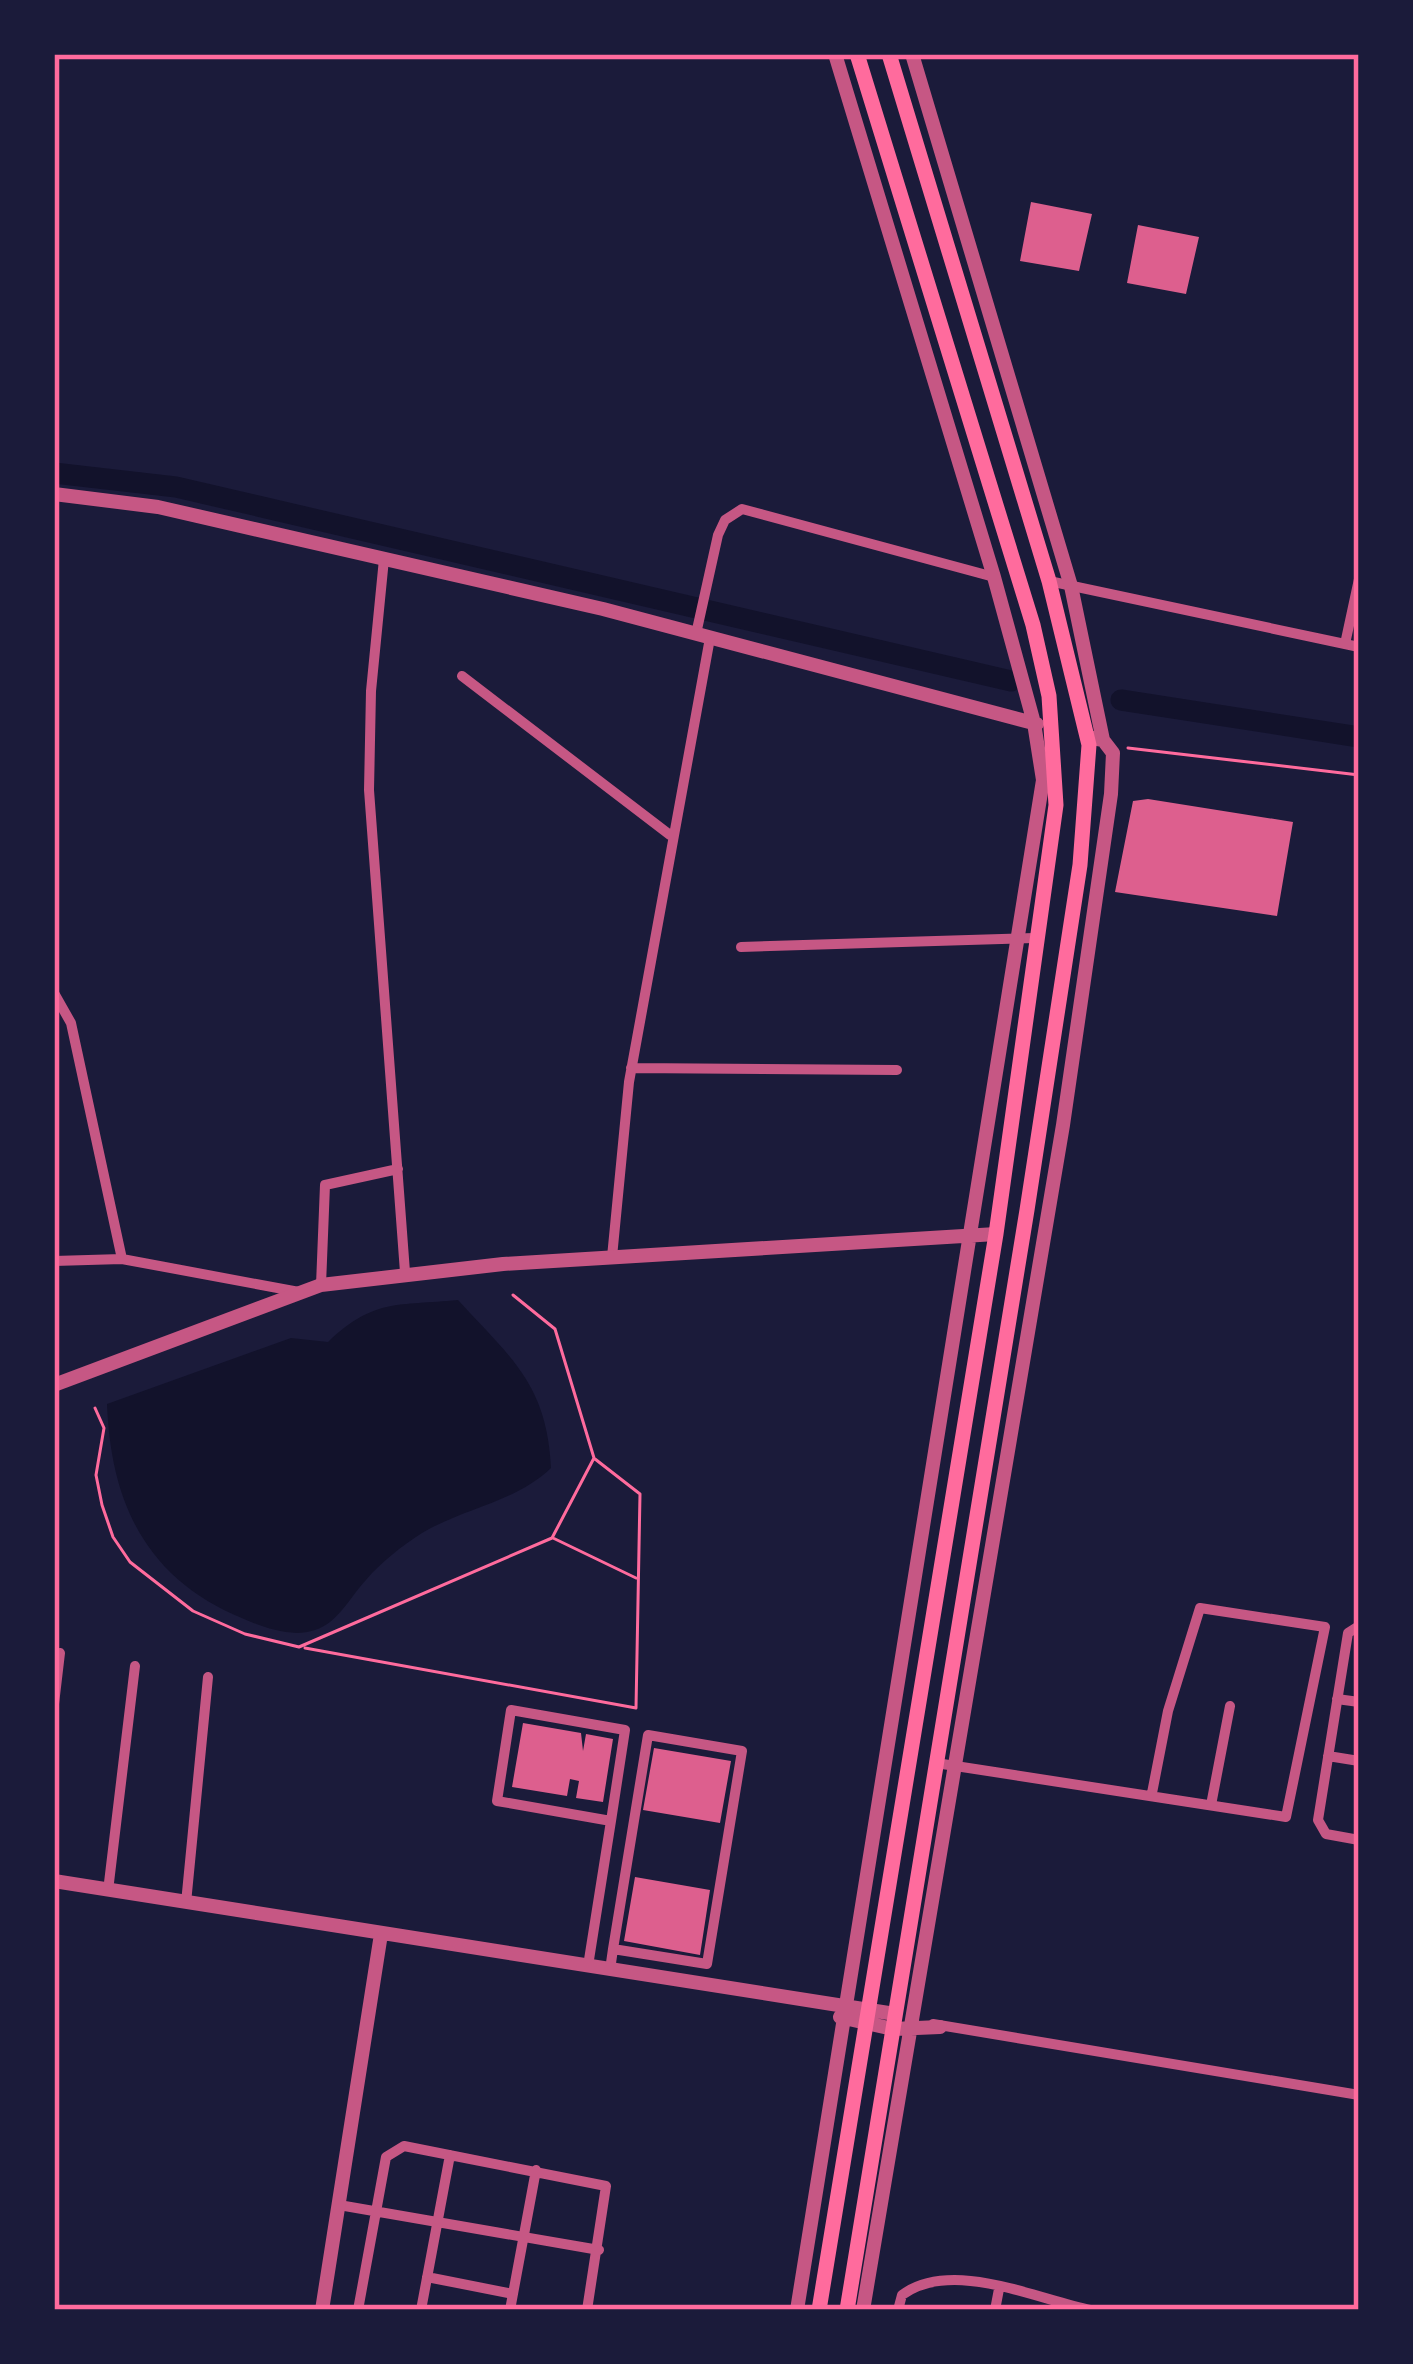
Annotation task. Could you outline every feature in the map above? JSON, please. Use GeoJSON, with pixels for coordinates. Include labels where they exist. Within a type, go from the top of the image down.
{"type":"FeatureCollection","features":[{"type":"Feature","properties":{"kind":"main road"},"geometry":{"type":"LineString","coordinates":[[819,2310],[996,1234],[1028,938],[1056,805],[1053,728],[1043,668],[857,54]]}},
{"type":"Feature","properties":{"kind":"main road"},"geometry":{"type":"LineString","coordinates":[[847,2310],[902,2023],[936,1762],[1100,741],[1078,694],[1049,581],[889,54]]}},
{"type":"Feature","properties":{"kind":"main road"},"geometry":{"type":"LineString","coordinates":[[1043,668],[1072,664]]}},
{"type":"Feature","properties":{"kind":"main road"},"geometry":{"type":"LineString","coordinates":[[1049,696],[1078,694]]}},
{"type":"Feature","properties":{"kind":"street"},"geometry":{"type":"LineString","coordinates":[[797,2310],[972,1236],[1028,938],[1043,780],[1034,723],[994,577],[835,54]]}},
{"type":"Feature","properties":{"kind":"street"},"geometry":{"type":"LineString","coordinates":[[862,2310],[902,2023],[957,1766],[1063,1125],[1111,794],[1071,586],[912,54]]}},
{"type":"Feature","properties":{"kind":"street"},"geometry":{"type":"LineString","coordinates":[[54,494],[158,507],[701,631],[1053,728]]}},
{"type":"Feature","properties":{"kind":"street"},"geometry":{"type":"LineString","coordinates":[[612,1257],[631,1068],[706,591],[725,520],[742,508],[994,577]]}},
{"type":"Feature","properties":{"kind":"street"},"geometry":{"type":"LineString","coordinates":[[384,559],[370,691],[370,790],[405,1272]]}},
{"type":"Feature","properties":{"kind":"street"},"geometry":{"type":"LineString","coordinates":[[1345,644],[1359,579]]}},
{"type":"Feature","properties":{"kind":"street"},"geometry":{"type":"LineString","coordinates":[[1049,581],[1359,647]]}},
{"type":"Feature","properties":{"kind":"street"},"geometry":{"type":"LineString","coordinates":[[461,676],[670,835]]}},
{"type":"Feature","properties":{"kind":"street"},"geometry":{"type":"LineString","coordinates":[[742,947],[1028,938]]}},
{"type":"Feature","properties":{"kind":"street"},"geometry":{"type":"LineString","coordinates":[[54,993],[70,1023],[122,1259]]}},
{"type":"Feature","properties":{"kind":"street"},"geometry":{"type":"LineString","coordinates":[[631,1068],[897,1070]]}},
{"type":"Feature","properties":{"kind":"street"},"geometry":{"type":"LineString","coordinates":[[321,1285],[325,1185],[398,1169]]}},
{"type":"Feature","properties":{"kind":"street"},"geometry":{"type":"LineString","coordinates":[[54,1385],[321,1285],[405,1272],[1023,1232]]}},
{"type":"Feature","properties":{"kind":"street"},"geometry":{"type":"LineString","coordinates":[[54,1261],[122,1259],[299,1292]]}},
{"type":"Feature","properties":{"kind":"street"},"geometry":{"type":"LineString","coordinates":[[936,1762],[1286,1816],[1325,1627],[1200,1607],[1168,1711],[1152,1793]]}},
{"type":"Feature","properties":{"kind":"street"},"geometry":{"type":"LineString","coordinates":[[1359,1626],[1348,1633],[1319,1828],[1326,1834],[1359,1840]]}},
{"type":"Feature","properties":{"kind":"street"},"geometry":{"type":"LineString","coordinates":[[54,1704],[60,1653]]}},
{"type":"Feature","properties":{"kind":"street"},"geometry":{"type":"LineString","coordinates":[[108,1891],[135,1666]]}},
{"type":"Feature","properties":{"kind":"street"},"geometry":{"type":"LineString","coordinates":[[186,1903],[208,1677]]}},
{"type":"Feature","properties":{"kind":"street"},"geometry":{"type":"LineString","coordinates":[[1337,1699],[1359,1702]]}},
{"type":"Feature","properties":{"kind":"street"},"geometry":{"type":"LineString","coordinates":[[1211,1805],[1230,1706]]}},
{"type":"Feature","properties":{"kind":"street"},"geometry":{"type":"LineString","coordinates":[[588,1966],[611,1821],[625,1730],[511,1710],[497,1801],[611,1821]]}},
{"type":"Feature","properties":{"kind":"street"},"geometry":{"type":"LineString","coordinates":[[610,1970],[648,1735],[742,1751],[707,1964],[614,1949]]}},
{"type":"Feature","properties":{"kind":"street"},"geometry":{"type":"LineString","coordinates":[[1328,1756],[1359,1761]]}},
{"type":"Feature","properties":{"kind":"street"},"geometry":{"type":"LineString","coordinates":[[54,1881],[847,2003],[867,2016]]}},
{"type":"Feature","properties":{"kind":"street"},"geometry":{"type":"LineString","coordinates":[[322,2310],[381,1934]]}},
{"type":"Feature","properties":{"kind":"street"},"geometry":{"type":"LineString","coordinates":[[820,2002],[844,2020],[867,2016],[940,2026],[1359,2096]]}},
{"type":"Feature","properties":{"kind":"street"},"geometry":{"type":"LineString","coordinates":[[358,2310],[392,2149],[450,2155],[606,2186],[587,2310]]}},
{"type":"Feature","properties":{"kind":"street"},"geometry":{"type":"LineString","coordinates":[[421,2310],[450,2155]]}},
{"type":"Feature","properties":{"kind":"street"},"geometry":{"type":"LineString","coordinates":[[510,2310],[536,2170]]}},
{"type":"Feature","properties":{"kind":"street"},"geometry":{"type":"LineString","coordinates":[[339,2205],[598,2250]]}},
{"type":"Feature","properties":{"kind":"street"},"geometry":{"type":"LineString","coordinates":[[427,2277],[513,2294]]}},
{"type":"Feature","properties":{"kind":"street"},"geometry":{"type":"LineString","coordinates":[[898,2310],[902,2295],[921,2281],[950,2278],[1090,2310]]}},
{"type":"Feature","properties":{"kind":"street"},"geometry":{"type":"LineString","coordinates":[[994,2310],[999,2289]]}},
{"type":"Feature","properties":{"kind":"path"},"geometry":{"type":"LineString","coordinates":[[1100,741],[1359,775]]}},
{"type":"Feature","properties":{"kind":"path"},"geometry":{"type":"LineString","coordinates":[[94,1408],[104,1428],[96,1475],[113,1537],[130,1562],[193,1611],[245,1634],[298,1647],[636,1708],[640,1495],[594,1458],[555,1329],[513,1295]]}},
{"type":"Feature","properties":{"kind":"path"},"geometry":{"type":"LineString","coordinates":[[298,1647],[552,1538],[594,1458]]}},
{"type":"Feature","properties":{"kind":"path"},"geometry":{"type":"LineString","coordinates":[[552,1538],[638,1579]]}},
{"type":"Feature","properties":{"kind":"shaded area"},"geometry":{"type":"Polygon","coordinates":[[[458,1300],[510,1356],[534,1393],[551,1468],[522,1489],[414,1538],[378,1567],[330,1622],[306,1632],[279,1631],[211,1603],[160,1561],[127,1507],[110,1441],[107,1404],[291,1338],[328,1342],[374,1311],[458,1300]]]}},
{"type":"Feature","properties":{"kind":"building"},"geometry":{"type":"Polygon","coordinates":[[[1031,202],[1092,214],[1079,271],[1020,261],[1031,202]]]}},
{"type":"Feature","properties":{"kind":"building"},"geometry":{"type":"Polygon","coordinates":[[[1138,225],[1199,237],[1186,294],[1127,283],[1138,225]]]}},
{"type":"Feature","properties":{"kind":"building"},"geometry":{"type":"Polygon","coordinates":[[[1148,799],[1293,822],[1277,916],[1115,892],[1133,801],[1148,799]]]}},
{"type":"Feature","properties":{"kind":"building"},"geometry":{"type":"Polygon","coordinates":[[[523,1723],[581,1733],[583,1751],[586,1734],[613,1739],[603,1802],[576,1798],[579,1781],[570,1779],[567,1796],[512,1787],[523,1723]]]}},
{"type":"Feature","properties":{"kind":"building"},"geometry":{"type":"Polygon","coordinates":[[[654,1748],[731,1761],[720,1823],[643,1810],[654,1748]]]}},
{"type":"Feature","properties":{"kind":"building"},"geometry":{"type":"Polygon","coordinates":[[[635,1877],[710,1890],[700,1955],[624,1941],[635,1877]]]}},
{"type":"Feature","properties":{"kind":"waterway"},"geometry":{"type":"LineString","coordinates":[[54,473],[176,487],[1011,681]]}},
{"type":"Feature","properties":{"kind":"waterway"},"geometry":{"type":"LineString","coordinates":[[1121,700],[1359,737]]}}]}
